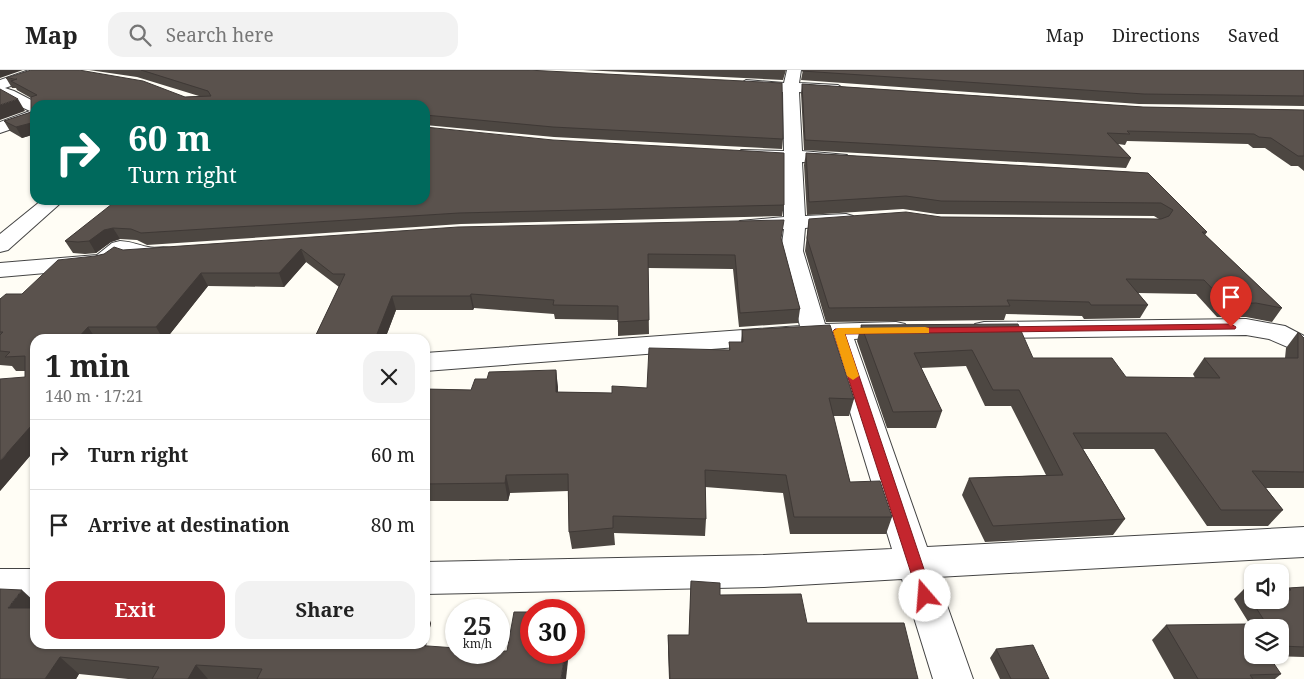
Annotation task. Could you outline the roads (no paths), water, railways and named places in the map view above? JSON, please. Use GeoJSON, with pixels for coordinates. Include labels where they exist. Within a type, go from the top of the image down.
{"type":"FeatureCollection","features":[{"type":"Feature","properties":{"kind":"street"},"geometry":{"type":"LineString","coordinates":[[0,85],[43,70]]}},
{"type":"Feature","properties":{"kind":"street"},"geometry":{"type":"LineString","coordinates":[[732,84],[793,78],[852,90]]}},
{"type":"Feature","properties":{"kind":"street"},"geometry":{"type":"LineString","coordinates":[[793,78],[795,224],[792,250],[826,332],[914,563],[953,679]]}},
{"type":"Feature","properties":{"kind":"street"},"geometry":{"type":"LineString","coordinates":[[0,92],[9,94],[30,105]]}},
{"type":"Feature","properties":{"kind":"street"},"geometry":{"type":"LineString","coordinates":[[0,128],[30,117]]}},
{"type":"Feature","properties":{"kind":"street"},"geometry":{"type":"LineString","coordinates":[[734,153],[862,160]]}},
{"type":"Feature","properties":{"kind":"street"},"geometry":{"type":"LineString","coordinates":[[0,245],[48,205]]}},
{"type":"Feature","properties":{"kind":"street"},"geometry":{"type":"LineString","coordinates":[[726,226],[795,224],[868,218]]}},
{"type":"Feature","properties":{"kind":"street"},"geometry":{"type":"LineString","coordinates":[[0,270],[104,261],[120,248],[136,248],[131,254],[185,252]]}},
{"type":"Feature","properties":{"kind":"street"},"geometry":{"type":"LineString","coordinates":[[957,330],[1246,327],[1276,332],[1304,346]]}},
{"type":"Feature","properties":{"kind":"street"},"geometry":{"type":"LineString","coordinates":[[430,362],[520,356],[713,338],[826,332],[917,330]]}},
{"type":"Feature","properties":{"kind":"street"},"geometry":{"type":"LineString","coordinates":[[430,578],[764,571],[1304,542]]}},
{"type":"Feature","properties":{"kind":"street"},"geometry":{"type":"LineString","coordinates":[[0,585],[30,585]]}}]}
